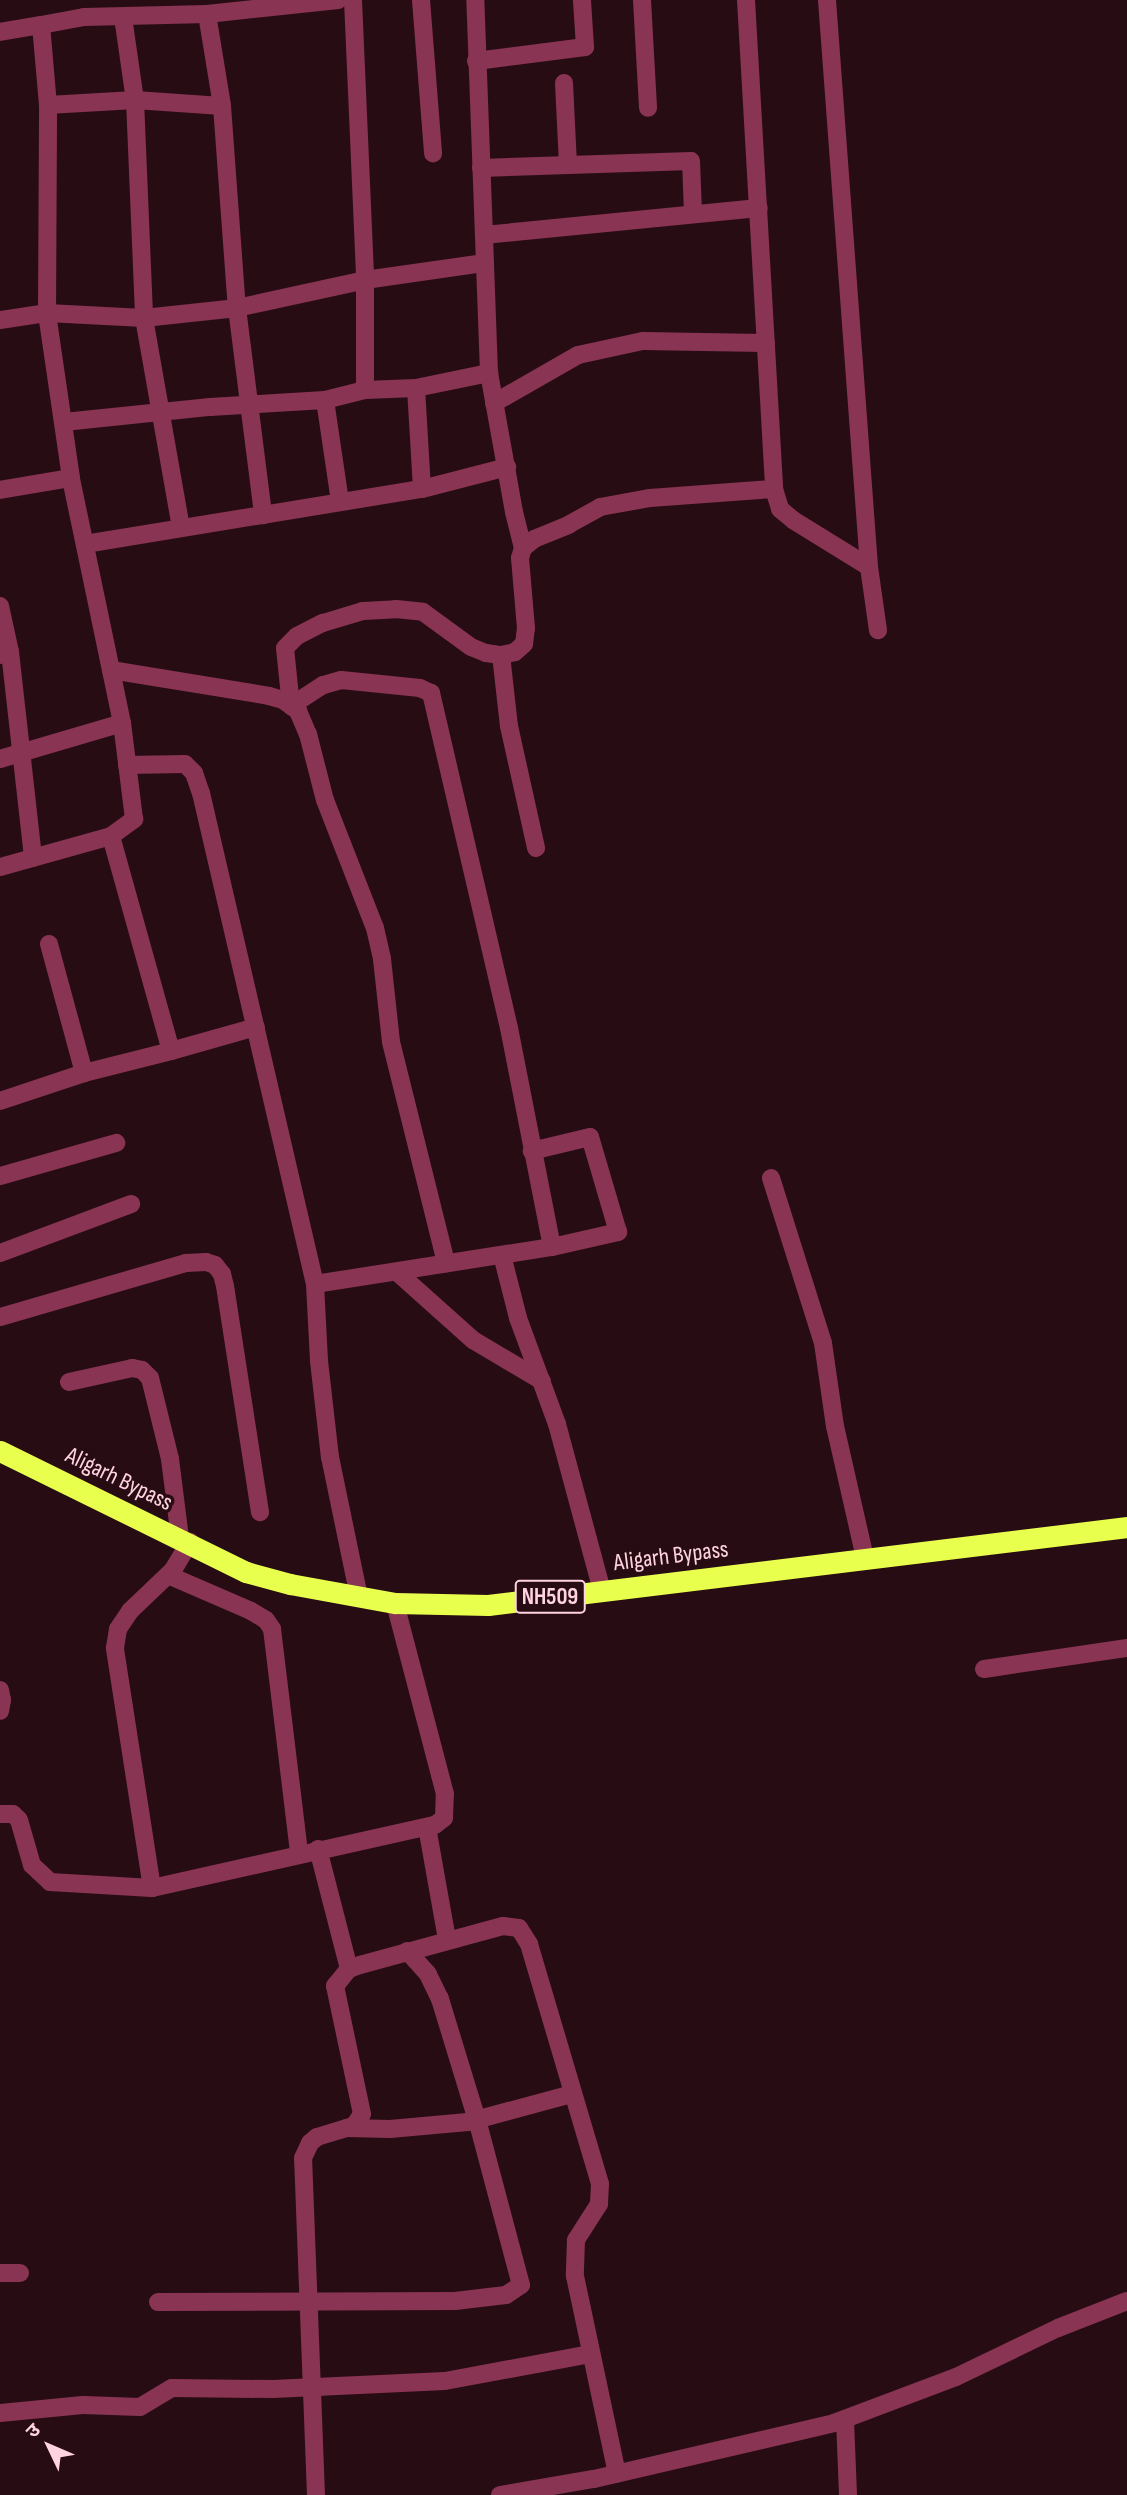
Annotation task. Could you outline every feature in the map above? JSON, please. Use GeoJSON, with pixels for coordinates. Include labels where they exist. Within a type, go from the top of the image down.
{"type":"FeatureCollection","features":[{"type":"Feature","properties":{"kind":"highway","name":"Aligarh Bypass"},"geometry":{"type":"LineString","coordinates":[[0,1451],[246,1572],[290,1584],[396,1604],[488,1605],[1127,1527]]}},
{"type":"Feature","properties":{"kind":"street"},"geometry":{"type":"LineString","coordinates":[[0,32],[41,25],[83,9],[123,17],[207,14],[338,0]]}},
{"type":"Feature","properties":{"kind":"street"},"geometry":{"type":"LineString","coordinates":[[353,0],[365,280],[365,390]]}},
{"type":"Feature","properties":{"kind":"street"},"geometry":{"type":"LineString","coordinates":[[421,0],[433,155]]}},
{"type":"Feature","properties":{"kind":"street"},"geometry":{"type":"LineString","coordinates":[[291,706],[285,648],[297,636],[323,623],[363,611],[396,608],[423,612],[471,647],[501,655],[515,652],[524,644],[526,628],[520,558],[523,548],[489,373],[475,0]]}},
{"type":"Feature","properties":{"kind":"street"},"geometry":{"type":"LineString","coordinates":[[476,61],[585,47],[582,0]]}},
{"type":"Feature","properties":{"kind":"street"},"geometry":{"type":"LineString","coordinates":[[642,0],[648,108]]}},
{"type":"Feature","properties":{"kind":"street"},"geometry":{"type":"LineString","coordinates":[[746,0],[774,489],[780,509],[793,520],[869,567]]}},
{"type":"Feature","properties":{"kind":"street"},"geometry":{"type":"LineString","coordinates":[[827,0],[869,567],[878,630]]}},
{"type":"Feature","properties":{"kind":"street"},"geometry":{"type":"LineString","coordinates":[[207,14],[222,106],[237,308],[263,514]]}},
{"type":"Feature","properties":{"kind":"street"},"geometry":{"type":"LineString","coordinates":[[123,17],[135,100],[144,318],[181,528]]}},
{"type":"Feature","properties":{"kind":"street"},"geometry":{"type":"LineString","coordinates":[[0,867],[111,836],[134,819],[122,723],[71,478],[47,313],[48,105],[41,25]]}},
{"type":"Feature","properties":{"kind":"street"},"geometry":{"type":"LineString","coordinates":[[564,82],[568,165]]}},
{"type":"Feature","properties":{"kind":"street"},"geometry":{"type":"LineString","coordinates":[[48,105],[135,100],[222,106]]}},
{"type":"Feature","properties":{"kind":"street"},"geometry":{"type":"LineString","coordinates":[[481,168],[691,161],[693,214]]}},
{"type":"Feature","properties":{"kind":"street"},"geometry":{"type":"LineString","coordinates":[[484,235],[758,208]]}},
{"type":"Feature","properties":{"kind":"street"},"geometry":{"type":"LineString","coordinates":[[0,320],[47,313],[144,318],[237,308],[365,280],[485,263]]}},
{"type":"Feature","properties":{"kind":"street"},"geometry":{"type":"LineString","coordinates":[[494,403],[578,355],[643,341],[766,342]]}},
{"type":"Feature","properties":{"kind":"street"},"geometry":{"type":"LineString","coordinates":[[64,422],[325,400],[365,390],[416,388],[489,373]]}},
{"type":"Feature","properties":{"kind":"street"},"geometry":{"type":"LineString","coordinates":[[416,388],[422,489]]}},
{"type":"Feature","properties":{"kind":"street"},"geometry":{"type":"LineString","coordinates":[[325,400],[340,502]]}},
{"type":"Feature","properties":{"kind":"street"},"geometry":{"type":"LineString","coordinates":[[85,544],[422,489],[507,467]]}},
{"type":"Feature","properties":{"kind":"street"},"geometry":{"type":"LineString","coordinates":[[0,490],[71,478]]}},
{"type":"Feature","properties":{"kind":"street"},"geometry":{"type":"LineString","coordinates":[[523,548],[534,538],[600,507],[650,498],[774,489]]}},
{"type":"Feature","properties":{"kind":"street"},"geometry":{"type":"LineString","coordinates":[[0,606],[33,858]]}},
{"type":"Feature","properties":{"kind":"street"},"geometry":{"type":"LineString","coordinates":[[501,655],[509,726],[536,848]]}},
{"type":"Feature","properties":{"kind":"street"},"geometry":{"type":"LineString","coordinates":[[111,670],[269,696],[298,711],[308,734],[325,800],[375,928],[382,959],[391,1042],[446,1263]]}},
{"type":"Feature","properties":{"kind":"street"},"geometry":{"type":"LineString","coordinates":[[291,706],[323,685],[341,680],[420,688],[431,693],[509,1028],[552,1247]]}},
{"type":"Feature","properties":{"kind":"street"},"geometry":{"type":"LineString","coordinates":[[0,759],[122,723]]}},
{"type":"Feature","properties":{"kind":"street"},"geometry":{"type":"LineString","coordinates":[[127,765],[175,762],[185,764],[194,773],[315,1284],[319,1361],[330,1457],[359,1597]]}},
{"type":"Feature","properties":{"kind":"street"},"geometry":{"type":"LineString","coordinates":[[111,836],[171,1051]]}},
{"type":"Feature","properties":{"kind":"street"},"geometry":{"type":"LineString","coordinates":[[49,944],[84,1073]]}},
{"type":"Feature","properties":{"kind":"street"},"geometry":{"type":"LineString","coordinates":[[1,1097],[256,1027]]}},
{"type":"Feature","properties":{"kind":"street"},"geometry":{"type":"LineString","coordinates":[[315,1284],[552,1247],[618,1232],[590,1137],[532,1151]]}},
{"type":"Feature","properties":{"kind":"street"},"geometry":{"type":"LineString","coordinates":[[0,1176],[116,1143]]}},
{"type":"Feature","properties":{"kind":"street"},"geometry":{"type":"LineString","coordinates":[[771,1178],[820,1332],[835,1426],[865,1558]]}},
{"type":"Feature","properties":{"kind":"street"},"geometry":{"type":"LineString","coordinates":[[0,1253],[131,1205]]}},
{"type":"Feature","properties":{"kind":"street"},"geometry":{"type":"LineString","coordinates":[[502,1255],[518,1318],[557,1424],[602,1591]]}},
{"type":"Feature","properties":{"kind":"street"},"geometry":{"type":"LineString","coordinates":[[0,1317],[186,1263],[206,1262],[215,1265],[222,1273],[225,1286],[260,1512]]}},
{"type":"Feature","properties":{"kind":"street"},"geometry":{"type":"LineString","coordinates":[[397,1272],[472,1340],[542,1381]]}},
{"type":"Feature","properties":{"kind":"street"},"geometry":{"type":"LineString","coordinates":[[69,1382],[132,1368],[142,1370],[150,1378],[170,1459],[185,1544],[171,1572],[130,1611],[118,1629],[115,1647],[152,1888]]}},
{"type":"Feature","properties":{"kind":"street"},"geometry":{"type":"LineString","coordinates":[[171,1572],[251,1611],[266,1620],[272,1629],[299,1853]]}},
{"type":"Feature","properties":{"kind":"street"},"geometry":{"type":"LineString","coordinates":[[0,1814],[13,1814],[19,1820],[32,1865],[50,1882],[152,1888],[299,1853],[427,1827],[444,1818],[445,1794],[396,1604]]}},
{"type":"Feature","properties":{"kind":"street"},"geometry":{"type":"LineString","coordinates":[[984,1669],[1127,1648]]}},
{"type":"Feature","properties":{"kind":"street"},"geometry":{"type":"LineString","coordinates":[[0,1690],[0,1711]]}},
{"type":"Feature","properties":{"kind":"street"},"geometry":{"type":"LineString","coordinates":[[427,1827],[447,1940]]}},
{"type":"Feature","properties":{"kind":"street"},"geometry":{"type":"LineString","coordinates":[[318,1849],[349,1969]]}},
{"type":"Feature","properties":{"kind":"street"},"geometry":{"type":"LineString","coordinates":[[316,2495],[303,2158],[310,2143],[317,2137],[358,2124],[362,2114],[335,1986],[349,1969],[503,1926],[519,1928],[529,1944],[601,2193],[595,2211],[576,2240],[575,2255],[578,2290],[590,2354],[617,2474]]}},
{"type":"Feature","properties":{"kind":"street"},"geometry":{"type":"LineString","coordinates":[[158,2302],[455,2301],[516,2291],[521,2285],[477,2120],[440,1998],[428,1974],[407,1951]]}},
{"type":"Feature","properties":{"kind":"street"},"geometry":{"type":"LineString","coordinates":[[347,2128],[390,2129],[477,2120],[572,2094]]}},
{"type":"Feature","properties":{"kind":"street"},"geometry":{"type":"LineString","coordinates":[[0,2273],[20,2273]]}},
{"type":"Feature","properties":{"kind":"street"},"geometry":{"type":"LineString","coordinates":[[509,2494],[617,2474],[845,2420],[956,2377],[1058,2328],[1127,2301]]}},
{"type":"Feature","properties":{"kind":"street"},"geometry":{"type":"LineString","coordinates":[[0,2413],[83,2405],[140,2407],[172,2388],[313,2388],[466,2379],[590,2354]]}},
{"type":"Feature","properties":{"kind":"street"},"geometry":{"type":"LineString","coordinates":[[845,2420],[848,2495]]}}]}
